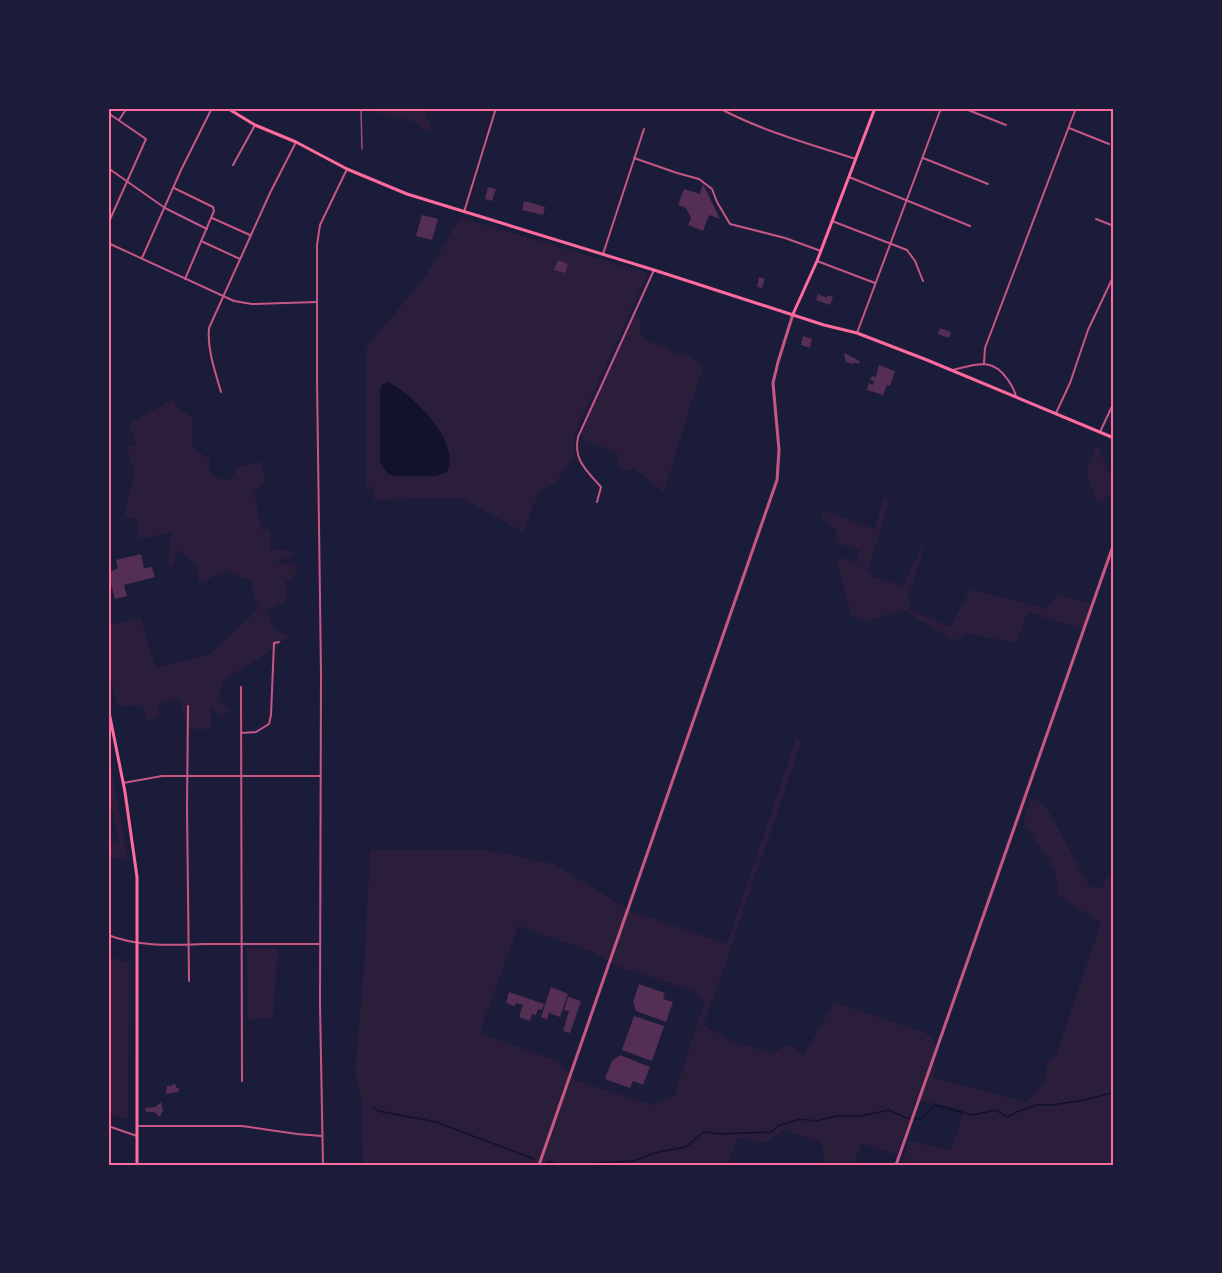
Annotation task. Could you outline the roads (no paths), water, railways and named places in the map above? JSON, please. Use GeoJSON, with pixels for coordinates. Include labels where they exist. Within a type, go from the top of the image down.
{"type":"FeatureCollection","features":[{"type":"Feature","properties":{"kind":"main road"},"geometry":{"type":"LineString","coordinates":[[227,108],[255,125],[296,142],[347,169],[407,194],[824,325],[856,333],[953,370],[1114,438]]}},
{"type":"Feature","properties":{"kind":"main road"},"geometry":{"type":"LineString","coordinates":[[793,314],[817,261],[875,108]]}},
{"type":"Feature","properties":{"kind":"main road"},"geometry":{"type":"LineString","coordinates":[[108,707],[132,835],[137,877],[137,1165]]}},
{"type":"Feature","properties":{"kind":"street"},"geometry":{"type":"LineString","coordinates":[[118,120],[127,108]]}},
{"type":"Feature","properties":{"kind":"street"},"geometry":{"type":"LineString","coordinates":[[141,259],[212,108]]}},
{"type":"Feature","properties":{"kind":"street"},"geometry":{"type":"LineString","coordinates":[[464,212],[496,108]]}},
{"type":"Feature","properties":{"kind":"street"},"geometry":{"type":"LineString","coordinates":[[718,108],[750,124],[856,159]]}},
{"type":"Feature","properties":{"kind":"street"},"geometry":{"type":"LineString","coordinates":[[856,333],[941,108]]}},
{"type":"Feature","properties":{"kind":"street"},"geometry":{"type":"LineString","coordinates":[[963,108],[1006,125]]}},
{"type":"Feature","properties":{"kind":"street"},"geometry":{"type":"LineString","coordinates":[[984,363],[985,348],[1076,108]]}},
{"type":"Feature","properties":{"kind":"street"},"geometry":{"type":"LineString","coordinates":[[108,113],[146,139],[108,224]]}},
{"type":"Feature","properties":{"kind":"street"},"geometry":{"type":"LineString","coordinates":[[232,165],[255,125]]}},
{"type":"Feature","properties":{"kind":"street"},"geometry":{"type":"LineString","coordinates":[[1069,128],[1109,144]]}},
{"type":"Feature","properties":{"kind":"street"},"geometry":{"type":"LineString","coordinates":[[603,254],[644,129]]}},
{"type":"Feature","properties":{"kind":"street"},"geometry":{"type":"LineString","coordinates":[[221,392],[208,338],[210,328],[250,235],[296,142]]}},
{"type":"Feature","properties":{"kind":"street"},"geometry":{"type":"LineString","coordinates":[[634,158],[699,179],[712,189],[730,224],[821,250]]}},
{"type":"Feature","properties":{"kind":"street"},"geometry":{"type":"LineString","coordinates":[[922,158],[988,184]]}},
{"type":"Feature","properties":{"kind":"street"},"geometry":{"type":"LineString","coordinates":[[108,168],[165,208],[207,229]]}},
{"type":"Feature","properties":{"kind":"street"},"geometry":{"type":"LineString","coordinates":[[323,1165],[320,1005],[321,672],[317,379],[318,234],[320,225],[347,169]]}},
{"type":"Feature","properties":{"kind":"street"},"geometry":{"type":"LineString","coordinates":[[849,177],[970,225]]}},
{"type":"Feature","properties":{"kind":"street"},"geometry":{"type":"LineString","coordinates":[[174,188],[213,207],[214,211],[185,279]]}},
{"type":"Feature","properties":{"kind":"street"},"geometry":{"type":"LineString","coordinates":[[212,218],[250,235]]}},
{"type":"Feature","properties":{"kind":"street"},"geometry":{"type":"LineString","coordinates":[[1096,219],[1114,226]]}},
{"type":"Feature","properties":{"kind":"street"},"geometry":{"type":"LineString","coordinates":[[832,221],[908,251],[923,281]]}},
{"type":"Feature","properties":{"kind":"street"},"geometry":{"type":"LineString","coordinates":[[201,241],[240,259]]}},
{"type":"Feature","properties":{"kind":"street"},"geometry":{"type":"LineString","coordinates":[[108,243],[234,301],[252,304],[318,302]]}},
{"type":"Feature","properties":{"kind":"street"},"geometry":{"type":"LineString","coordinates":[[817,261],[875,283]]}},
{"type":"Feature","properties":{"kind":"street"},"geometry":{"type":"LineString","coordinates":[[597,502],[601,487],[579,461],[576,443],[654,270]]}},
{"type":"Feature","properties":{"kind":"street"},"geometry":{"type":"LineString","coordinates":[[1056,413],[1070,383],[1088,330],[1114,275]]}},
{"type":"Feature","properties":{"kind":"street"},"geometry":{"type":"LineString","coordinates":[[539,1165],[777,480],[779,450],[773,382],[793,314]]}},
{"type":"Feature","properties":{"kind":"street"},"geometry":{"type":"LineString","coordinates":[[953,370],[984,363],[996,367],[1004,374],[1014,389],[1016,397]]}},
{"type":"Feature","properties":{"kind":"street"},"geometry":{"type":"LineString","coordinates":[[1100,432],[1114,402]]}},
{"type":"Feature","properties":{"kind":"street"},"geometry":{"type":"LineString","coordinates":[[896,1165],[1114,543]]}},
{"type":"Feature","properties":{"kind":"street"},"geometry":{"type":"LineString","coordinates":[[241,733],[256,732],[269,724],[274,643],[279,642]]}},
{"type":"Feature","properties":{"kind":"street"},"geometry":{"type":"LineString","coordinates":[[241,687],[242,1081]]}},
{"type":"Feature","properties":{"kind":"street"},"geometry":{"type":"LineString","coordinates":[[188,706],[189,981]]}},
{"type":"Feature","properties":{"kind":"street"},"geometry":{"type":"LineString","coordinates":[[123,783],[152,777],[320,776]]}},
{"type":"Feature","properties":{"kind":"street"},"geometry":{"type":"LineString","coordinates":[[108,935],[138,943],[321,944]]}},
{"type":"Feature","properties":{"kind":"street"},"geometry":{"type":"LineString","coordinates":[[108,1126],[137,1136]]}},
{"type":"Feature","properties":{"kind":"street"},"geometry":{"type":"LineString","coordinates":[[137,1126],[242,1126],[323,1136]]}},
{"type":"Feature","properties":{"kind":"waterway"},"geometry":{"type":"LineString","coordinates":[[590,1165],[592,1163],[634,1161],[654,1153],[686,1147],[704,1132],[721,1134],[771,1132],[778,1126],[800,1119],[816,1121],[837,1116],[860,1116],[889,1110],[906,1118],[921,1119],[933,1106],[972,1115],[996,1110],[1007,1117],[1036,1105],[1085,1100],[1114,1092]]}},
{"type":"Feature","properties":{"kind":"waterway"},"geometry":{"type":"LineString","coordinates":[[373,1107],[378,1111],[436,1122],[534,1159]]}},
{"type":"Feature","properties":{"kind":"waterway"},"geometry":{"type":"LineString","coordinates":[[547,1162],[558,1165]]}},
{"type":"Feature","properties":{"kind":"railway"},"geometry":{"type":"LineString","coordinates":[[361,108],[362,149]]}}]}
